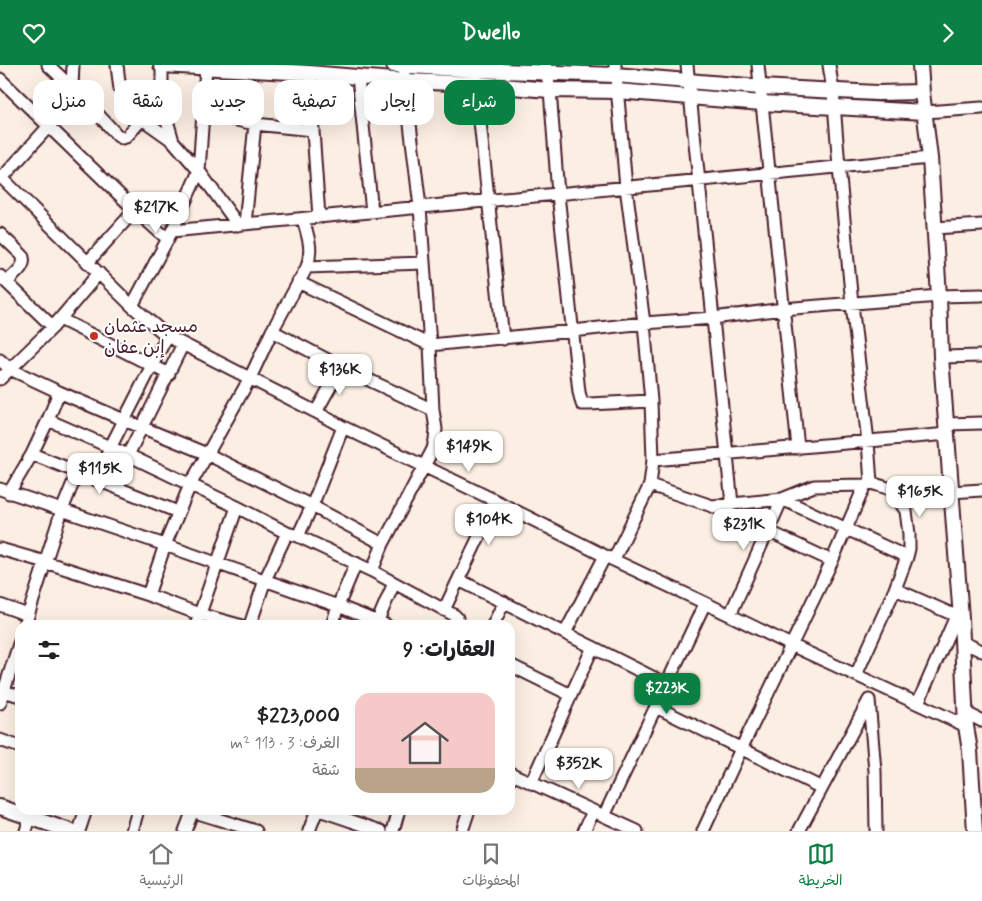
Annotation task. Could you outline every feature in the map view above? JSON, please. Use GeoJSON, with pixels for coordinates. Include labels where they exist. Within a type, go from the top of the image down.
{"type":"FeatureCollection","features":[{"type":"Feature","properties":{"kind":"main road"},"geometry":{"type":"LineString","coordinates":[[162,65],[309,73],[394,80]]}},
{"type":"Feature","properties":{"kind":"main road"},"geometry":{"type":"LineString","coordinates":[[394,65],[476,73],[550,90],[617,91],[762,103],[925,111]]}},
{"type":"Feature","properties":{"kind":"main road"},"geometry":{"type":"LineString","coordinates":[[920,65],[930,158],[959,617],[975,831]]}},
{"type":"Feature","properties":{"kind":"main road"},"geometry":{"type":"LineString","coordinates":[[415,80],[476,73],[546,69],[615,70],[688,81],[760,87],[876,93],[922,92]]}},
{"type":"Feature","properties":{"kind":"main road"},"geometry":{"type":"LineString","coordinates":[[0,807],[28,824],[70,831]]}},
{"type":"Feature","properties":{"kind":"street"},"geometry":{"type":"LineString","coordinates":[[48,65],[64,80]]}},
{"type":"Feature","properties":{"kind":"street"},"geometry":{"type":"LineString","coordinates":[[73,65],[75,80]]}},
{"type":"Feature","properties":{"kind":"street"},"geometry":{"type":"LineString","coordinates":[[117,65],[119,80]]}},
{"type":"Feature","properties":{"kind":"street"},"geometry":{"type":"LineString","coordinates":[[162,65],[162,80]]}},
{"type":"Feature","properties":{"kind":"street"},"geometry":{"type":"LineString","coordinates":[[402,65],[406,80]]}},
{"type":"Feature","properties":{"kind":"street"},"geometry":{"type":"LineString","coordinates":[[687,65],[732,504]]}},
{"type":"Feature","properties":{"kind":"street"},"geometry":{"type":"LineString","coordinates":[[758,65],[798,448]]}},
{"type":"Feature","properties":{"kind":"street"},"geometry":{"type":"LineString","coordinates":[[703,831],[868,484],[868,442],[852,304],[829,65]]}},
{"type":"Feature","properties":{"kind":"street"},"geometry":{"type":"LineString","coordinates":[[205,80],[206,67]]}},
{"type":"Feature","properties":{"kind":"street"},"geometry":{"type":"LineString","coordinates":[[546,69],[550,90],[558,194],[578,392],[582,404],[651,401]]}},
{"type":"Feature","properties":{"kind":"street"},"geometry":{"type":"LineString","coordinates":[[565,633],[650,485],[653,460],[651,401],[644,323],[626,187],[615,70]]}},
{"type":"Feature","properties":{"kind":"street"},"geometry":{"type":"LineString","coordinates":[[309,73],[319,217]]}},
{"type":"Feature","properties":{"kind":"street"},"geometry":{"type":"LineString","coordinates":[[476,73],[503,339]]}},
{"type":"Feature","properties":{"kind":"street"},"geometry":{"type":"LineString","coordinates":[[358,77],[372,212]]}},
{"type":"Feature","properties":{"kind":"street"},"geometry":{"type":"LineString","coordinates":[[0,79],[135,210],[156,229],[170,235],[319,217],[930,158]]}},
{"type":"Feature","properties":{"kind":"street"},"geometry":{"type":"LineString","coordinates":[[925,111],[982,108]]}},
{"type":"Feature","properties":{"kind":"street"},"geometry":{"type":"LineString","coordinates":[[104,121],[122,138],[126,137],[137,125]]}},
{"type":"Feature","properties":{"kind":"street"},"geometry":{"type":"LineString","coordinates":[[150,125],[173,141],[242,225]]}},
{"type":"Feature","properties":{"kind":"street"},"geometry":{"type":"LineString","coordinates":[[168,125],[173,141]]}},
{"type":"Feature","properties":{"kind":"street"},"geometry":{"type":"LineString","coordinates":[[132,306],[170,235],[199,171],[201,125]]}},
{"type":"Feature","properties":{"kind":"street"},"geometry":{"type":"LineString","coordinates":[[242,225],[256,125],[312,129]]}},
{"type":"Feature","properties":{"kind":"street"},"geometry":{"type":"LineString","coordinates":[[372,571],[383,544],[433,449],[436,439],[420,207],[411,125]]}},
{"type":"Feature","properties":{"kind":"street"},"geometry":{"type":"LineString","coordinates":[[49,126],[1,177],[132,306],[167,336],[343,427],[791,645],[918,703],[966,719],[982,721]]}},
{"type":"Feature","properties":{"kind":"street"},"geometry":{"type":"LineString","coordinates":[[88,262],[135,210]]}},
{"type":"Feature","properties":{"kind":"street"},"geometry":{"type":"LineString","coordinates":[[148,595],[165,545],[190,485],[250,378],[272,331],[307,267],[310,247],[303,219]]}},
{"type":"Feature","properties":{"kind":"street"},"geometry":{"type":"LineString","coordinates":[[935,228],[982,225]]}},
{"type":"Feature","properties":{"kind":"street"},"geometry":{"type":"LineString","coordinates":[[0,234],[24,259],[21,268],[3,279],[56,323],[169,374]]}},
{"type":"Feature","properties":{"kind":"street"},"geometry":{"type":"LineString","coordinates":[[307,267],[424,263]]}},
{"type":"Feature","properties":{"kind":"street"},"geometry":{"type":"LineString","coordinates":[[0,379],[56,323],[99,273]]}},
{"type":"Feature","properties":{"kind":"street"},"geometry":{"type":"LineString","coordinates":[[298,282],[430,345],[644,323],[713,318],[783,309],[939,296],[982,295]]}},
{"type":"Feature","properties":{"kind":"street"},"geometry":{"type":"LineString","coordinates":[[272,331],[341,367],[433,410]]}},
{"type":"Feature","properties":{"kind":"street"},"geometry":{"type":"LineString","coordinates":[[96,480],[110,448],[167,336]]}},
{"type":"Feature","properties":{"kind":"street"},"geometry":{"type":"LineString","coordinates":[[128,455],[183,344]]}},
{"type":"Feature","properties":{"kind":"street"},"geometry":{"type":"LineString","coordinates":[[942,357],[982,356]]}},
{"type":"Feature","properties":{"kind":"street"},"geometry":{"type":"LineString","coordinates":[[0,360],[10,369],[59,392],[207,454],[383,544]]}},
{"type":"Feature","properties":{"kind":"street"},"geometry":{"type":"LineString","coordinates":[[316,412],[341,367]]}},
{"type":"Feature","properties":{"kind":"street"},"geometry":{"type":"LineString","coordinates":[[59,392],[32,454],[4,491],[265,580],[338,606],[371,620]]}},
{"type":"Feature","properties":{"kind":"street"},"geometry":{"type":"LineString","coordinates":[[48,420],[128,455],[293,535],[356,563],[444,610],[458,620]]}},
{"type":"Feature","properties":{"kind":"street"},"geometry":{"type":"LineString","coordinates":[[653,460],[868,442],[982,423]]}},
{"type":"Feature","properties":{"kind":"street"},"geometry":{"type":"LineString","coordinates":[[252,620],[265,580],[312,507],[343,427]]}},
{"type":"Feature","properties":{"kind":"street"},"geometry":{"type":"LineString","coordinates":[[32,454],[178,512]]}},
{"type":"Feature","properties":{"kind":"street"},"geometry":{"type":"LineString","coordinates":[[0,605],[26,620],[62,510],[77,473]]}},
{"type":"Feature","properties":{"kind":"street"},"geometry":{"type":"LineString","coordinates":[[712,506],[782,499],[814,486],[868,484],[891,489],[939,485],[951,492],[982,490]]}},
{"type":"Feature","properties":{"kind":"street"},"geometry":{"type":"LineString","coordinates":[[650,485],[712,506],[832,561]]}},
{"type":"Feature","properties":{"kind":"street"},"geometry":{"type":"LineString","coordinates":[[856,675],[908,557],[909,534],[906,511],[891,489]]}},
{"type":"Feature","properties":{"kind":"street"},"geometry":{"type":"LineString","coordinates":[[782,499],[908,557]]}},
{"type":"Feature","properties":{"kind":"street"},"geometry":{"type":"LineString","coordinates":[[730,615],[782,499]]}},
{"type":"Feature","properties":{"kind":"street"},"geometry":{"type":"LineString","coordinates":[[444,610],[496,501]]}},
{"type":"Feature","properties":{"kind":"street"},"geometry":{"type":"LineString","coordinates":[[0,549],[148,595],[198,619],[237,507]]}},
{"type":"Feature","properties":{"kind":"street"},"geometry":{"type":"LineString","coordinates":[[334,620],[356,563]]}},
{"type":"Feature","properties":{"kind":"street"},"geometry":{"type":"LineString","coordinates":[[459,579],[666,685]]}},
{"type":"Feature","properties":{"kind":"street"},"geometry":{"type":"LineString","coordinates":[[381,620],[394,583]]}},
{"type":"Feature","properties":{"kind":"street"},"geometry":{"type":"LineString","coordinates":[[895,589],[959,617],[918,703]]}},
{"type":"Feature","properties":{"kind":"street"},"geometry":{"type":"LineString","coordinates":[[495,620],[504,602]]}},
{"type":"Feature","properties":{"kind":"street"},"geometry":{"type":"LineString","coordinates":[[604,816],[705,603]]}},
{"type":"Feature","properties":{"kind":"street"},"geometry":{"type":"LineString","coordinates":[[962,642],[982,651]]}},
{"type":"Feature","properties":{"kind":"street"},"geometry":{"type":"LineString","coordinates":[[531,783],[593,647]]}},
{"type":"Feature","properties":{"kind":"street"},"geometry":{"type":"LineString","coordinates":[[0,703],[2,690],[15,666]]}},
{"type":"Feature","properties":{"kind":"street"},"geometry":{"type":"LineString","coordinates":[[515,667],[571,695]]}},
{"type":"Feature","properties":{"kind":"street"},"geometry":{"type":"LineString","coordinates":[[800,831],[876,685]]}},
{"type":"Feature","properties":{"kind":"street"},"geometry":{"type":"LineString","coordinates":[[2,690],[15,694]]}},
{"type":"Feature","properties":{"kind":"street"},"geometry":{"type":"LineString","coordinates":[[869,700],[875,771],[876,831]]}},
{"type":"Feature","properties":{"kind":"street"},"geometry":{"type":"LineString","coordinates":[[656,707],[822,788]]}},
{"type":"Feature","properties":{"kind":"street"},"geometry":{"type":"LineString","coordinates":[[0,740],[15,745]]}},
{"type":"Feature","properties":{"kind":"street"},"geometry":{"type":"LineString","coordinates":[[515,775],[637,831]]}},
{"type":"Feature","properties":{"kind":"street"},"geometry":{"type":"LineString","coordinates":[[584,831],[593,811]]}},
{"type":"Feature","properties":{"kind":"street"},"geometry":{"type":"LineString","coordinates":[[80,831],[85,815]]}},
{"type":"Feature","properties":{"kind":"street"},"geometry":{"type":"LineString","coordinates":[[132,831],[137,815]]}},
{"type":"Feature","properties":{"kind":"street"},"geometry":{"type":"LineString","coordinates":[[185,831],[190,815]]}},
{"type":"Feature","properties":{"kind":"street"},"geometry":{"type":"LineString","coordinates":[[204,815],[256,831]]}},
{"type":"Feature","properties":{"kind":"street"},"geometry":{"type":"LineString","coordinates":[[309,831],[316,815]]}},
{"type":"Feature","properties":{"kind":"street"},"geometry":{"type":"LineString","coordinates":[[333,815],[381,831]]}},
{"type":"Feature","properties":{"kind":"street"},"geometry":{"type":"LineString","coordinates":[[393,831],[398,815]]}},
{"type":"Feature","properties":{"kind":"street"},"geometry":{"type":"LineString","coordinates":[[462,831],[467,815]]}},
{"type":"Feature","properties":{"kind":"place","name":"مسجد عثمان إبن عفان"},"geometry":{"type":"Point","coordinates":[94,336]}}]}
